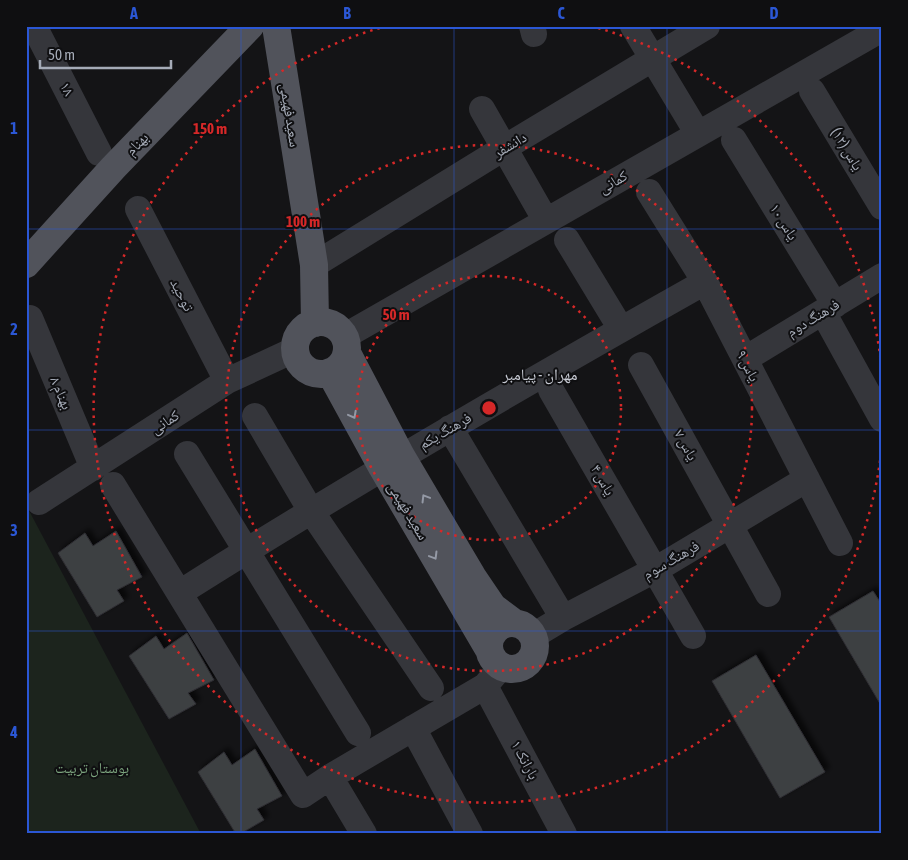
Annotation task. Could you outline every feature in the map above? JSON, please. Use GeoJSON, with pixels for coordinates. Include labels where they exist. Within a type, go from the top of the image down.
{"type":"FeatureCollection","features":[{"type":"Feature","properties":{"kind":"main road","name":"بهنام"},"geometry":{"type":"LineString","coordinates":[[26,264],[113,168],[250,26]]}},
{"type":"Feature","properties":{"kind":"main road","name":"سعید فهیمی"},"geometry":{"type":"LineString","coordinates":[[276,26],[314,265],[315,323]]}},
{"type":"Feature","properties":{"kind":"main road"},"geometry":{"type":"LineString","coordinates":[[324,322],[332,324],[340,329],[341,354],[322,374],[314,373],[301,364],[297,357],[296,340],[300,332],[307,326],[324,322]]}},
{"type":"Feature","properties":{"kind":"main road","name":"سعید فهیمی"},"geometry":{"type":"LineString","coordinates":[[341,354],[391,462],[492,667]]}},
{"type":"Feature","properties":{"kind":"main road","name":"سعید فهیمی"},"geometry":{"type":"LineString","coordinates":[[391,462],[493,607],[523,629]]}},
{"type":"Feature","properties":{"kind":"main road"},"geometry":{"type":"LineString","coordinates":[[505,623],[523,629],[535,648],[530,662],[524,667],[517,669],[492,667],[489,640],[498,627],[505,623]]}},
{"type":"Feature","properties":{"kind":"street","name":"۱۸"},"geometry":{"type":"LineString","coordinates":[[34,26],[99,153]]}},
{"type":"Feature","properties":{"kind":"street"},"geometry":{"type":"LineString","coordinates":[[632,26],[698,134]]}},
{"type":"Feature","properties":{"kind":"street","name":"دانشفر"},"geometry":{"type":"LineString","coordinates":[[314,265],[707,26]]}},
{"type":"Feature","properties":{"kind":"street","name":"کمانی"},"geometry":{"type":"LineString","coordinates":[[341,354],[546,221],[698,134],[849,36],[882,29]]}},
{"type":"Feature","properties":{"kind":"street","name":"یاس (۱۲)"},"geometry":{"type":"LineString","coordinates":[[812,91],[882,207]]}},
{"type":"Feature","properties":{"kind":"street"},"geometry":{"type":"LineString","coordinates":[[482,109],[546,221]]}},
{"type":"Feature","properties":{"kind":"street","name":"یاس ۱۰"},"geometry":{"type":"LineString","coordinates":[[734,140],[829,308],[882,419]]}},
{"type":"Feature","properties":{"kind":"street","name":"یاس ۹"},"geometry":{"type":"LineString","coordinates":[[649,192],[705,282],[840,543]]}},
{"type":"Feature","properties":{"kind":"street","name":"توحید"},"geometry":{"type":"LineString","coordinates":[[138,210],[227,381]]}},
{"type":"Feature","properties":{"kind":"street"},"geometry":{"type":"LineString","coordinates":[[567,240],[621,329]]}},
{"type":"Feature","properties":{"kind":"street","name":"فرهنگ دوم"},"geometry":{"type":"LineString","coordinates":[[745,359],[882,276]]}},
{"type":"Feature","properties":{"kind":"street","name":"فرهنگ یکم"},"geometry":{"type":"LineString","coordinates":[[189,586],[391,462],[705,282]]}},
{"type":"Feature","properties":{"kind":"street","name":"بهنام ۸"},"geometry":{"type":"LineString","coordinates":[[30,318],[92,468]]}},
{"type":"Feature","properties":{"kind":"street","name":"کمانی"},"geometry":{"type":"LineString","coordinates":[[39,502],[227,381],[296,349]]}},
{"type":"Feature","properties":{"kind":"street","name":"یاس ۷"},"geometry":{"type":"LineString","coordinates":[[641,365],[768,594]]}},
{"type":"Feature","properties":{"kind":"street","name":"یاس ۴"},"geometry":{"type":"LineString","coordinates":[[551,390],[693,636]]}},
{"type":"Feature","properties":{"kind":"street"},"geometry":{"type":"LineString","coordinates":[[256,416],[311,511],[431,688]]}},
{"type":"Feature","properties":{"kind":"street"},"geometry":{"type":"LineString","coordinates":[[450,428],[563,618]]}},
{"type":"Feature","properties":{"kind":"street"},"geometry":{"type":"LineString","coordinates":[[187,454],[358,732]]}},
{"type":"Feature","properties":{"kind":"street","name":"فرهنگ سوم"},"geometry":{"type":"LineString","coordinates":[[523,629],[563,618],[655,570],[807,479]]}},
{"type":"Feature","properties":{"kind":"street"},"geometry":{"type":"LineString","coordinates":[[113,485],[303,795],[412,728],[492,667]]}},
{"type":"Feature","properties":{"kind":"street","name":"بارانک ۱"},"geometry":{"type":"LineString","coordinates":[[492,667],[564,834]]}},
{"type":"Feature","properties":{"kind":"street"},"geometry":{"type":"LineString","coordinates":[[412,728],[470,834]]}},
{"type":"Feature","properties":{"kind":"street"},"geometry":{"type":"LineString","coordinates":[[330,777],[364,834]]}},
{"type":"Feature","properties":{"kind":"green space","name":"بوستان تربیت"},"geometry":{"type":"Polygon","coordinates":[[[26,505],[201,834],[26,834],[26,505]]]}},
{"type":"Feature","properties":{"kind":"building"},"geometry":{"type":"Polygon","coordinates":[[[116,531],[142,577],[117,590],[124,601],[97,617],[58,553],[85,533],[93,546],[116,531]]]}},
{"type":"Feature","properties":{"kind":"building"},"geometry":{"type":"Polygon","coordinates":[[[873,591],[882,605],[882,707],[829,617],[873,591]]]}},
{"type":"Feature","properties":{"kind":"building"},"geometry":{"type":"Polygon","coordinates":[[[187,633],[214,680],[188,693],[196,704],[169,719],[129,656],[156,636],[164,649],[187,633]]]}},
{"type":"Feature","properties":{"kind":"building"},"geometry":{"type":"Polygon","coordinates":[[[756,655],[825,772],[780,798],[712,681],[756,655]]]}},
{"type":"Feature","properties":{"kind":"building"},"geometry":{"type":"Polygon","coordinates":[[[255,749],[282,796],[257,809],[264,820],[240,834],[236,834],[198,772],[224,752],[232,765],[255,749]]]}},
{"type":"Feature","properties":{"kind":"district","name":"مهران - پیامبر"},"geometry":{"type":"Point","coordinates":[540,374]}}]}
